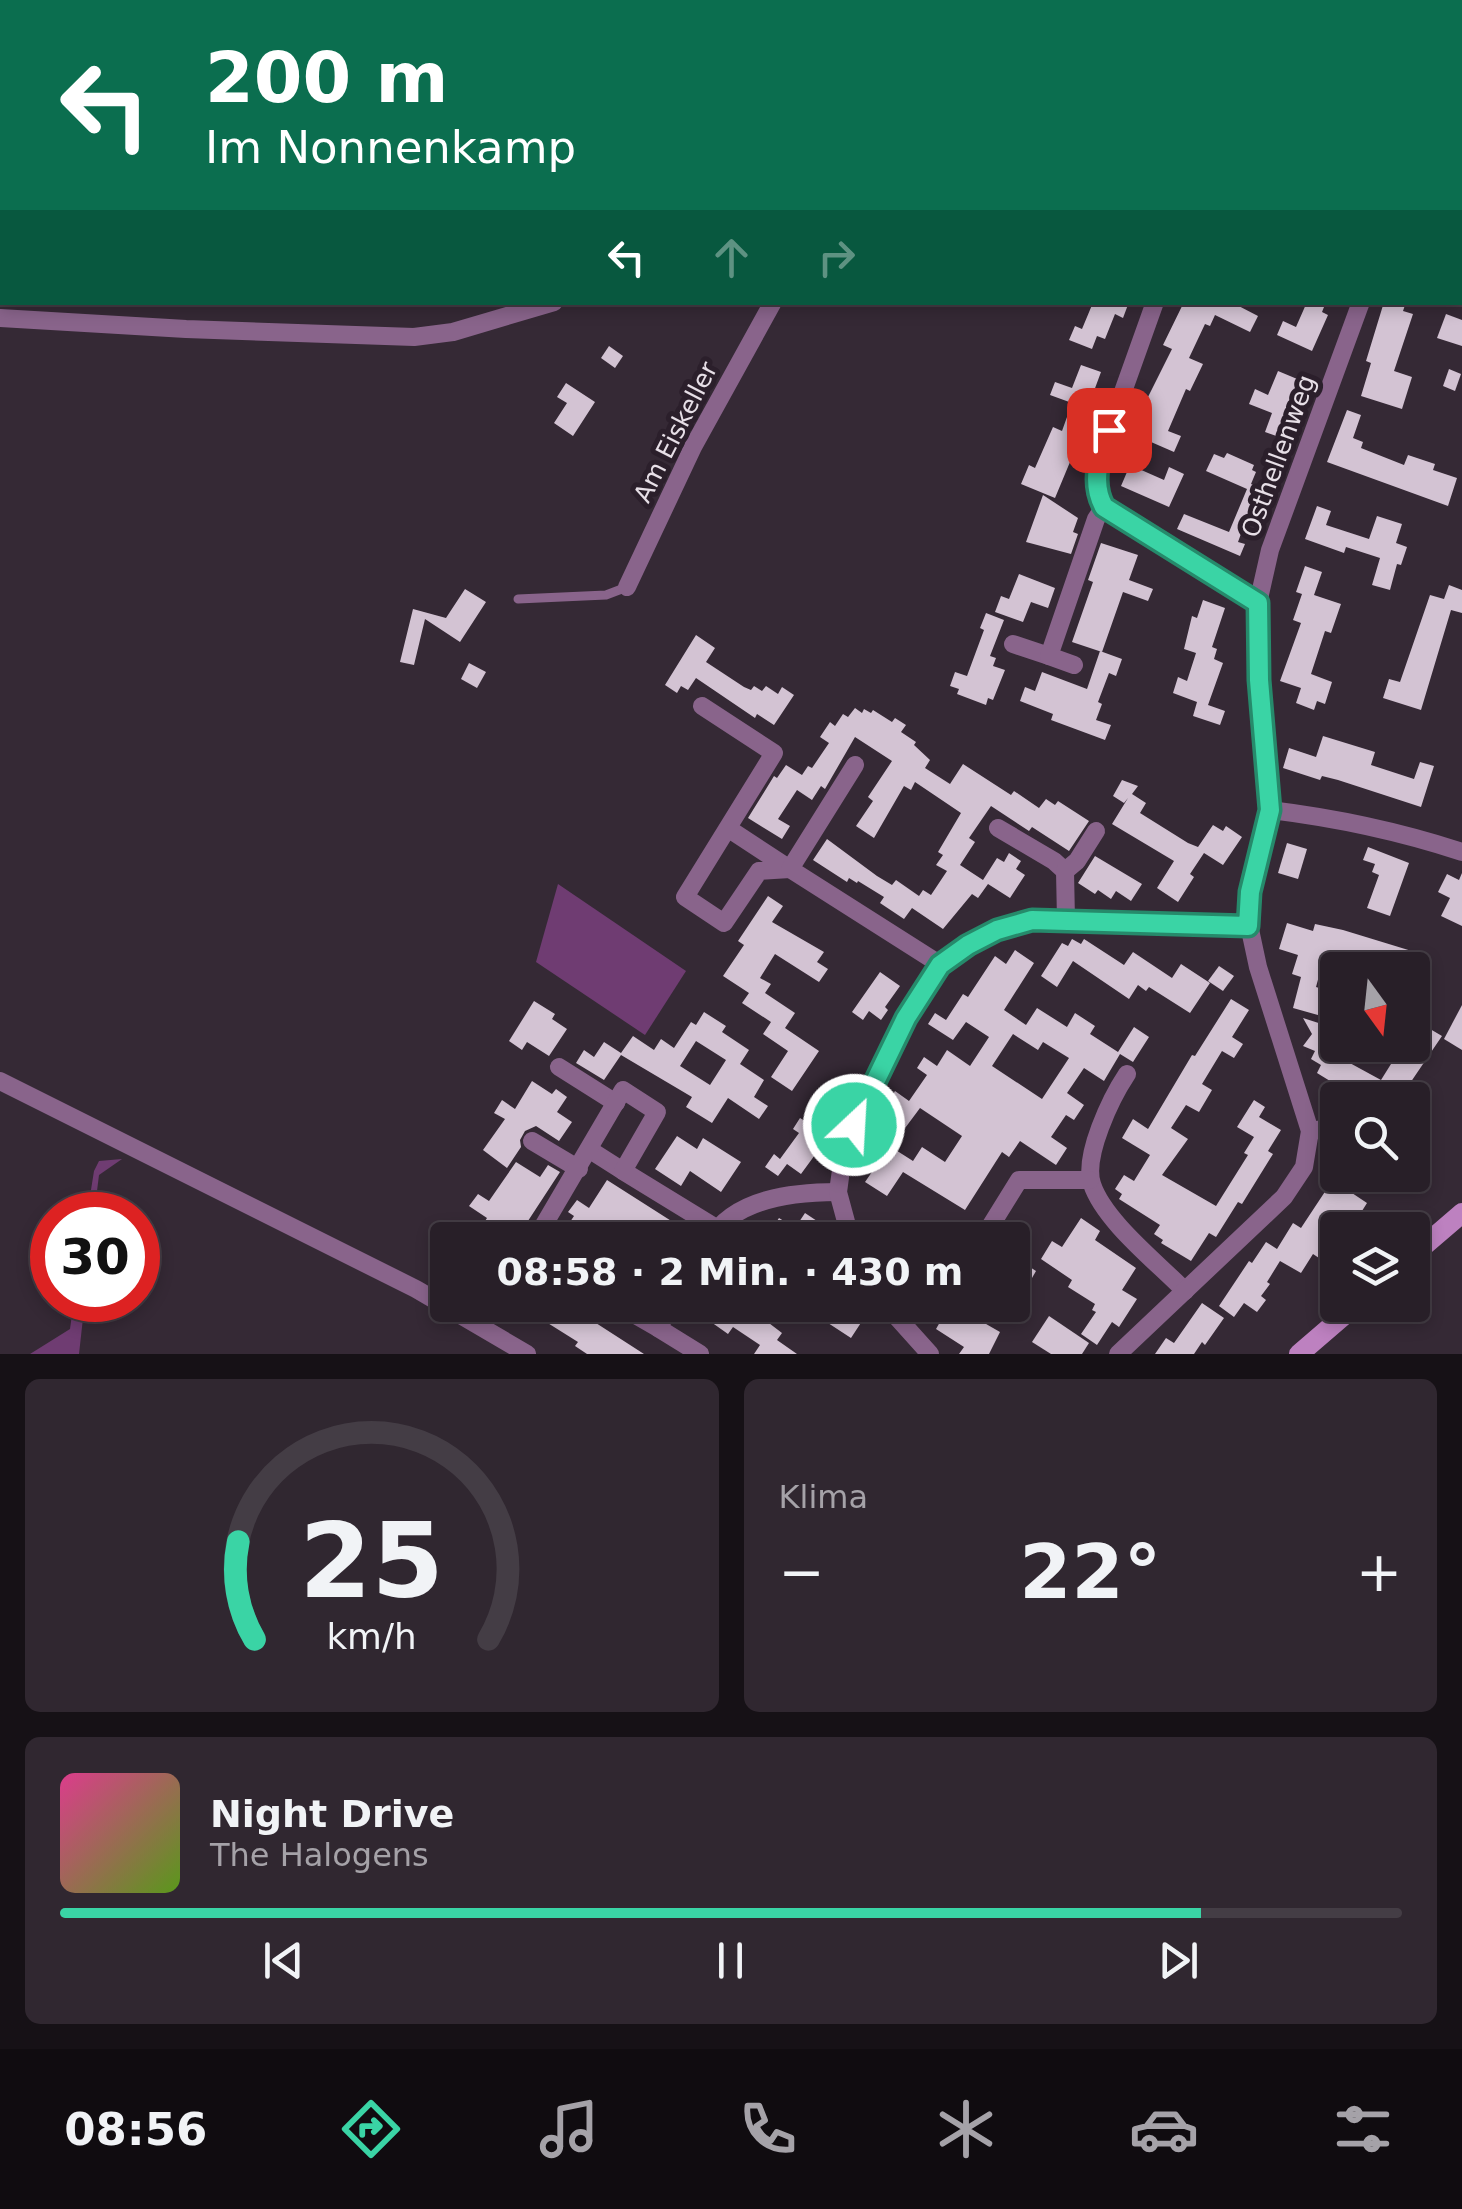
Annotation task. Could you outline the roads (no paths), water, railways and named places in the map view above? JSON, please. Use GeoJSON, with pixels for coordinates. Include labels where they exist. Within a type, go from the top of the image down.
{"type":"FeatureCollection","features":[{"type":"Feature","properties":{"kind":"main road"},"geometry":{"type":"LineString","coordinates":[[1430,1241],[1462,1213]]}},
{"type":"Feature","properties":{"kind":"main road"},"geometry":{"type":"LineString","coordinates":[[1300,1354],[1337,1322]]}},
{"type":"Feature","properties":{"kind":"street"},"geometry":{"type":"LineString","coordinates":[[0,318],[414,337],[488,323],[545,305]]}},
{"type":"Feature","properties":{"kind":"street","name":"Am Eiskeller"},"geometry":{"type":"LineString","coordinates":[[627,587],[693,447],[770,305]]}},
{"type":"Feature","properties":{"kind":"street"},"geometry":{"type":"LineString","coordinates":[[1154,305],[1099,458],[1098,496],[1104,507],[1258,603]]}},
{"type":"Feature","properties":{"kind":"street","name":"Osthellenweg"},"geometry":{"type":"LineString","coordinates":[[1248,926],[1250,892],[1270,810],[1259,680],[1258,603],[1270,550],[1360,305]]}},
{"type":"Feature","properties":{"kind":"street"},"geometry":{"type":"LineString","coordinates":[[1049,656],[1096,519],[1104,507]]}},
{"type":"Feature","properties":{"kind":"street"},"geometry":{"type":"LineString","coordinates":[[1014,644],[1074,666]]}},
{"type":"Feature","properties":{"kind":"street"},"geometry":{"type":"LineString","coordinates":[[702,706],[774,753],[684,897],[724,923],[759,871],[790,869]]}},
{"type":"Feature","properties":{"kind":"street"},"geometry":{"type":"LineString","coordinates":[[790,869],[855,764]]}},
{"type":"Feature","properties":{"kind":"street"},"geometry":{"type":"LineString","coordinates":[[1270,810],[1339,818],[1401,832],[1462,852]]}},
{"type":"Feature","properties":{"kind":"street"},"geometry":{"type":"LineString","coordinates":[[998,828],[1054,860],[1065,872]]}},
{"type":"Feature","properties":{"kind":"street"},"geometry":{"type":"LineString","coordinates":[[729,829],[940,965]]}},
{"type":"Feature","properties":{"kind":"street"},"geometry":{"type":"LineString","coordinates":[[1066,920],[1065,872],[1096,831]]}},
{"type":"Feature","properties":{"kind":"street"},"geometry":{"type":"LineString","coordinates":[[846,1222],[838,1192],[844,1148],[906,1018],[940,965],[997,930],[1032,920],[1248,926],[1310,1131],[1304,1167],[1284,1197],[1118,1354]]}},
{"type":"Feature","properties":{"kind":"street"},"geometry":{"type":"LineString","coordinates":[[560,1067],[616,1103]]}},
{"type":"Feature","properties":{"kind":"street"},"geometry":{"type":"LineString","coordinates":[[1127,1074],[1104,1114],[1090,1180],[1113,1218],[1185,1291]]}},
{"type":"Feature","properties":{"kind":"street"},"geometry":{"type":"LineString","coordinates":[[0,1081],[416,1289],[527,1354]]}},
{"type":"Feature","properties":{"kind":"street"},"geometry":{"type":"LineString","coordinates":[[546,1222],[623,1090],[657,1112],[623,1171]]}},
{"type":"Feature","properties":{"kind":"street"},"geometry":{"type":"LineString","coordinates":[[1310,1131],[1320,1130]]}},
{"type":"Feature","properties":{"kind":"street"},"geometry":{"type":"LineString","coordinates":[[532,1141],[579,1169]]}},
{"type":"Feature","properties":{"kind":"street"},"geometry":{"type":"LineString","coordinates":[[590,1150],[696,1222]]}},
{"type":"Feature","properties":{"kind":"street"},"geometry":{"type":"LineString","coordinates":[[993,1222],[1018,1180],[1090,1180]]}},
{"type":"Feature","properties":{"kind":"street"},"geometry":{"type":"LineString","coordinates":[[730,1222],[762,1200],[802,1192],[838,1192]]}},
{"type":"Feature","properties":{"kind":"street"},"geometry":{"type":"LineString","coordinates":[[648,1322],[700,1354]]}},
{"type":"Feature","properties":{"kind":"street"},"geometry":{"type":"LineString","coordinates":[[658,1328],[662,1322]]}},
{"type":"Feature","properties":{"kind":"street"},"geometry":{"type":"LineString","coordinates":[[901,1322],[930,1354]]}},
{"type":"Feature","properties":{"kind":"lane"},"geometry":{"type":"LineString","coordinates":[[518,599],[606,595],[627,587]]}}]}
